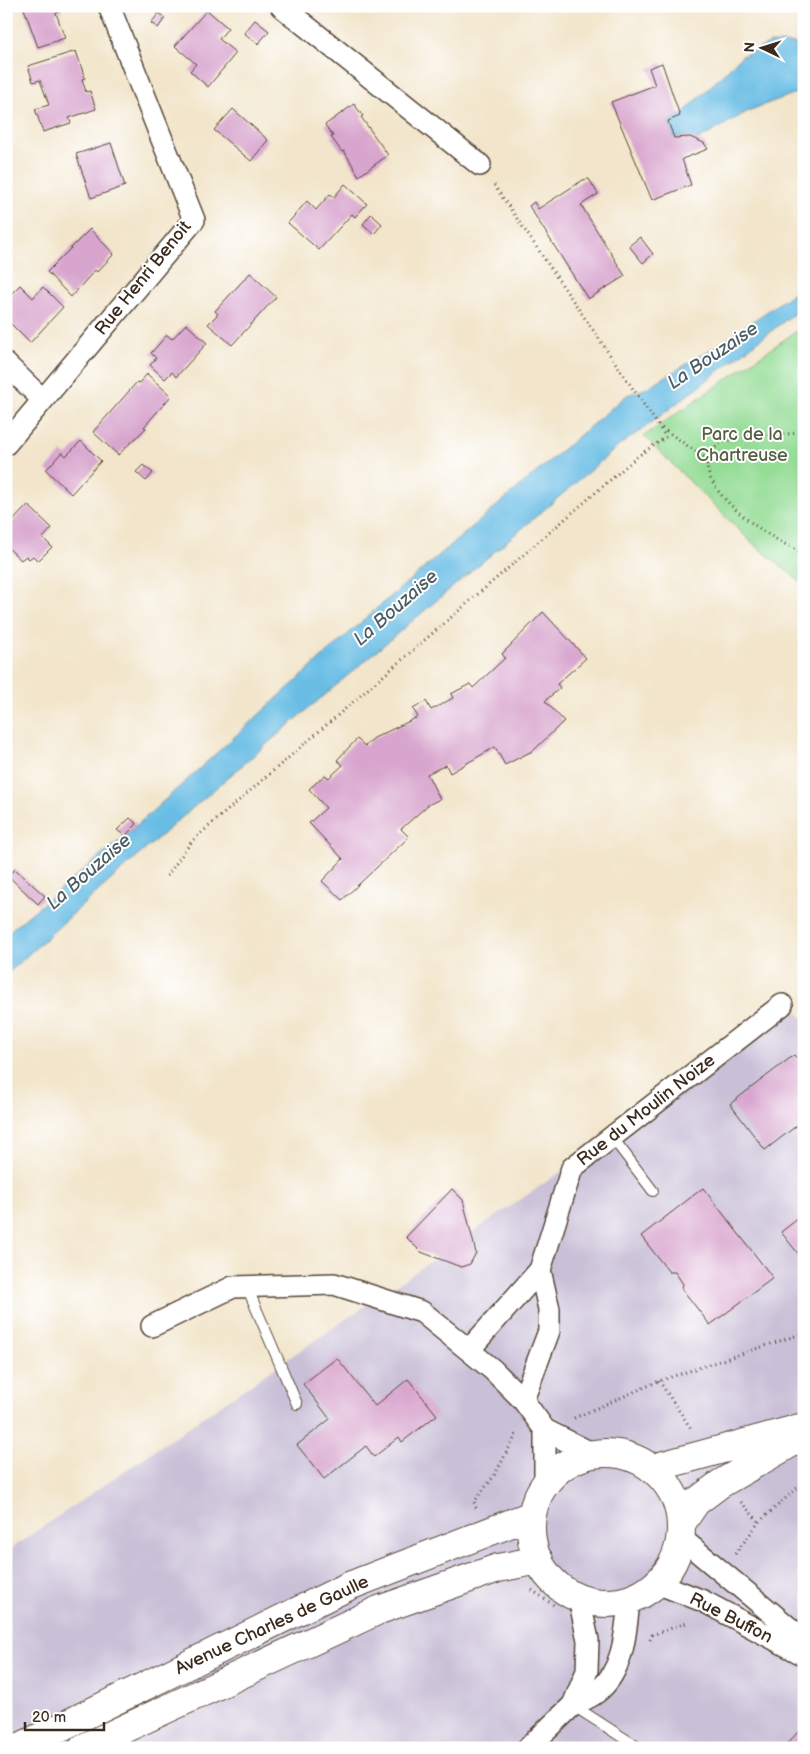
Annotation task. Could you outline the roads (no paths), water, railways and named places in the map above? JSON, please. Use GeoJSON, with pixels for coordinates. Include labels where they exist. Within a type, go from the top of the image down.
{"type":"FeatureCollection","features":[{"type":"Feature","properties":{"kind":"main road"},"geometry":{"type":"LineString","coordinates":[[653,1468],[804,1427]]}},
{"type":"Feature","properties":{"kind":"main road"},"geometry":{"type":"LineString","coordinates":[[681,1531],[677,1503],[667,1484],[653,1468],[634,1458],[614,1453],[593,1454],[575,1459],[558,1470],[545,1484],[537,1498],[532,1515],[532,1538],[538,1560],[548,1576],[562,1589],[579,1598],[595,1602],[612,1603],[629,1600],[644,1593],[669,1570],[676,1554],[681,1531],[696,1502],[720,1484],[804,1435]]}},
{"type":"Feature","properties":{"kind":"main road","name":"Avenue Charles de Gaulle"},"geometry":{"type":"LineString","coordinates":[[18,1748],[349,1586],[532,1515]]}},
{"type":"Feature","properties":{"kind":"main road","name":"Avenue Charles de Gaulle"},"geometry":{"type":"LineString","coordinates":[[83,1748],[379,1610],[498,1568],[538,1560]]}},
{"type":"Feature","properties":{"kind":"street","name":"Rue Henri Benoit"},"geometry":{"type":"LineString","coordinates":[[6,444],[194,220],[108,6]]}},
{"type":"Feature","properties":{"kind":"street"},"geometry":{"type":"LineString","coordinates":[[281,6],[480,164]]}},
{"type":"Feature","properties":{"kind":"street"},"geometry":{"type":"LineString","coordinates":[[6,364],[43,400]]}},
{"type":"Feature","properties":{"kind":"street","name":"Rue du Moulin Noize"},"geometry":{"type":"LineString","coordinates":[[469,1350],[540,1270],[572,1168],[782,1005]]}},
{"type":"Feature","properties":{"kind":"street"},"geometry":{"type":"LineString","coordinates":[[523,1400],[549,1331],[549,1309],[540,1270]]}},
{"type":"Feature","properties":{"kind":"street"},"geometry":{"type":"LineString","coordinates":[[152,1326],[233,1287],[334,1284],[422,1312],[493,1370],[523,1400],[545,1430],[593,1454]]}},
{"type":"Feature","properties":{"kind":"street"},"geometry":{"type":"LineString","coordinates":[[545,1430],[545,1484]]}},
{"type":"Feature","properties":{"kind":"street","name":"Rue Buffon"},"geometry":{"type":"LineString","coordinates":[[681,1531],[804,1640]]}},
{"type":"Feature","properties":{"kind":"street","name":"Rue Buffon"},"geometry":{"type":"LineString","coordinates":[[657,1583],[704,1602],[804,1655]]}},
{"type":"Feature","properties":{"kind":"street"},"geometry":{"type":"LineString","coordinates":[[573,1705],[586,1672],[587,1664],[588,1640],[579,1598]]}},
{"type":"Feature","properties":{"kind":"street"},"geometry":{"type":"LineString","coordinates":[[528,1748],[573,1705],[596,1693],[611,1677],[625,1641],[629,1600]]}},
{"type":"Feature","properties":{"kind":"lane"},"geometry":{"type":"LineString","coordinates":[[612,1137],[653,1191]]}},
{"type":"Feature","properties":{"kind":"lane"},"geometry":{"type":"LineString","coordinates":[[246,1287],[297,1404]]}},
{"type":"Feature","properties":{"kind":"lane"},"geometry":{"type":"LineString","coordinates":[[573,1705],[640,1748]]}},
{"type":"Feature","properties":{"kind":"water"},"geometry":{"type":"Polygon","coordinates":[[[771,43],[804,44],[804,90],[750,110],[698,140],[685,136],[674,138],[668,121],[680,116],[742,56],[771,43]]]}},
{"type":"Feature","properties":{"kind":"water","name":"La Bouzaise"},"geometry":{"type":"Polygon","coordinates":[[[804,286],[804,306],[620,445],[233,773],[6,975],[6,934],[125,836],[369,615],[627,395],[645,389],[718,345],[804,286]]]}},
{"type":"Feature","properties":{"kind":"park label","name":"Parc de la Chartreuse"},"geometry":{"type":"Point","coordinates":[742,444]}}]}
